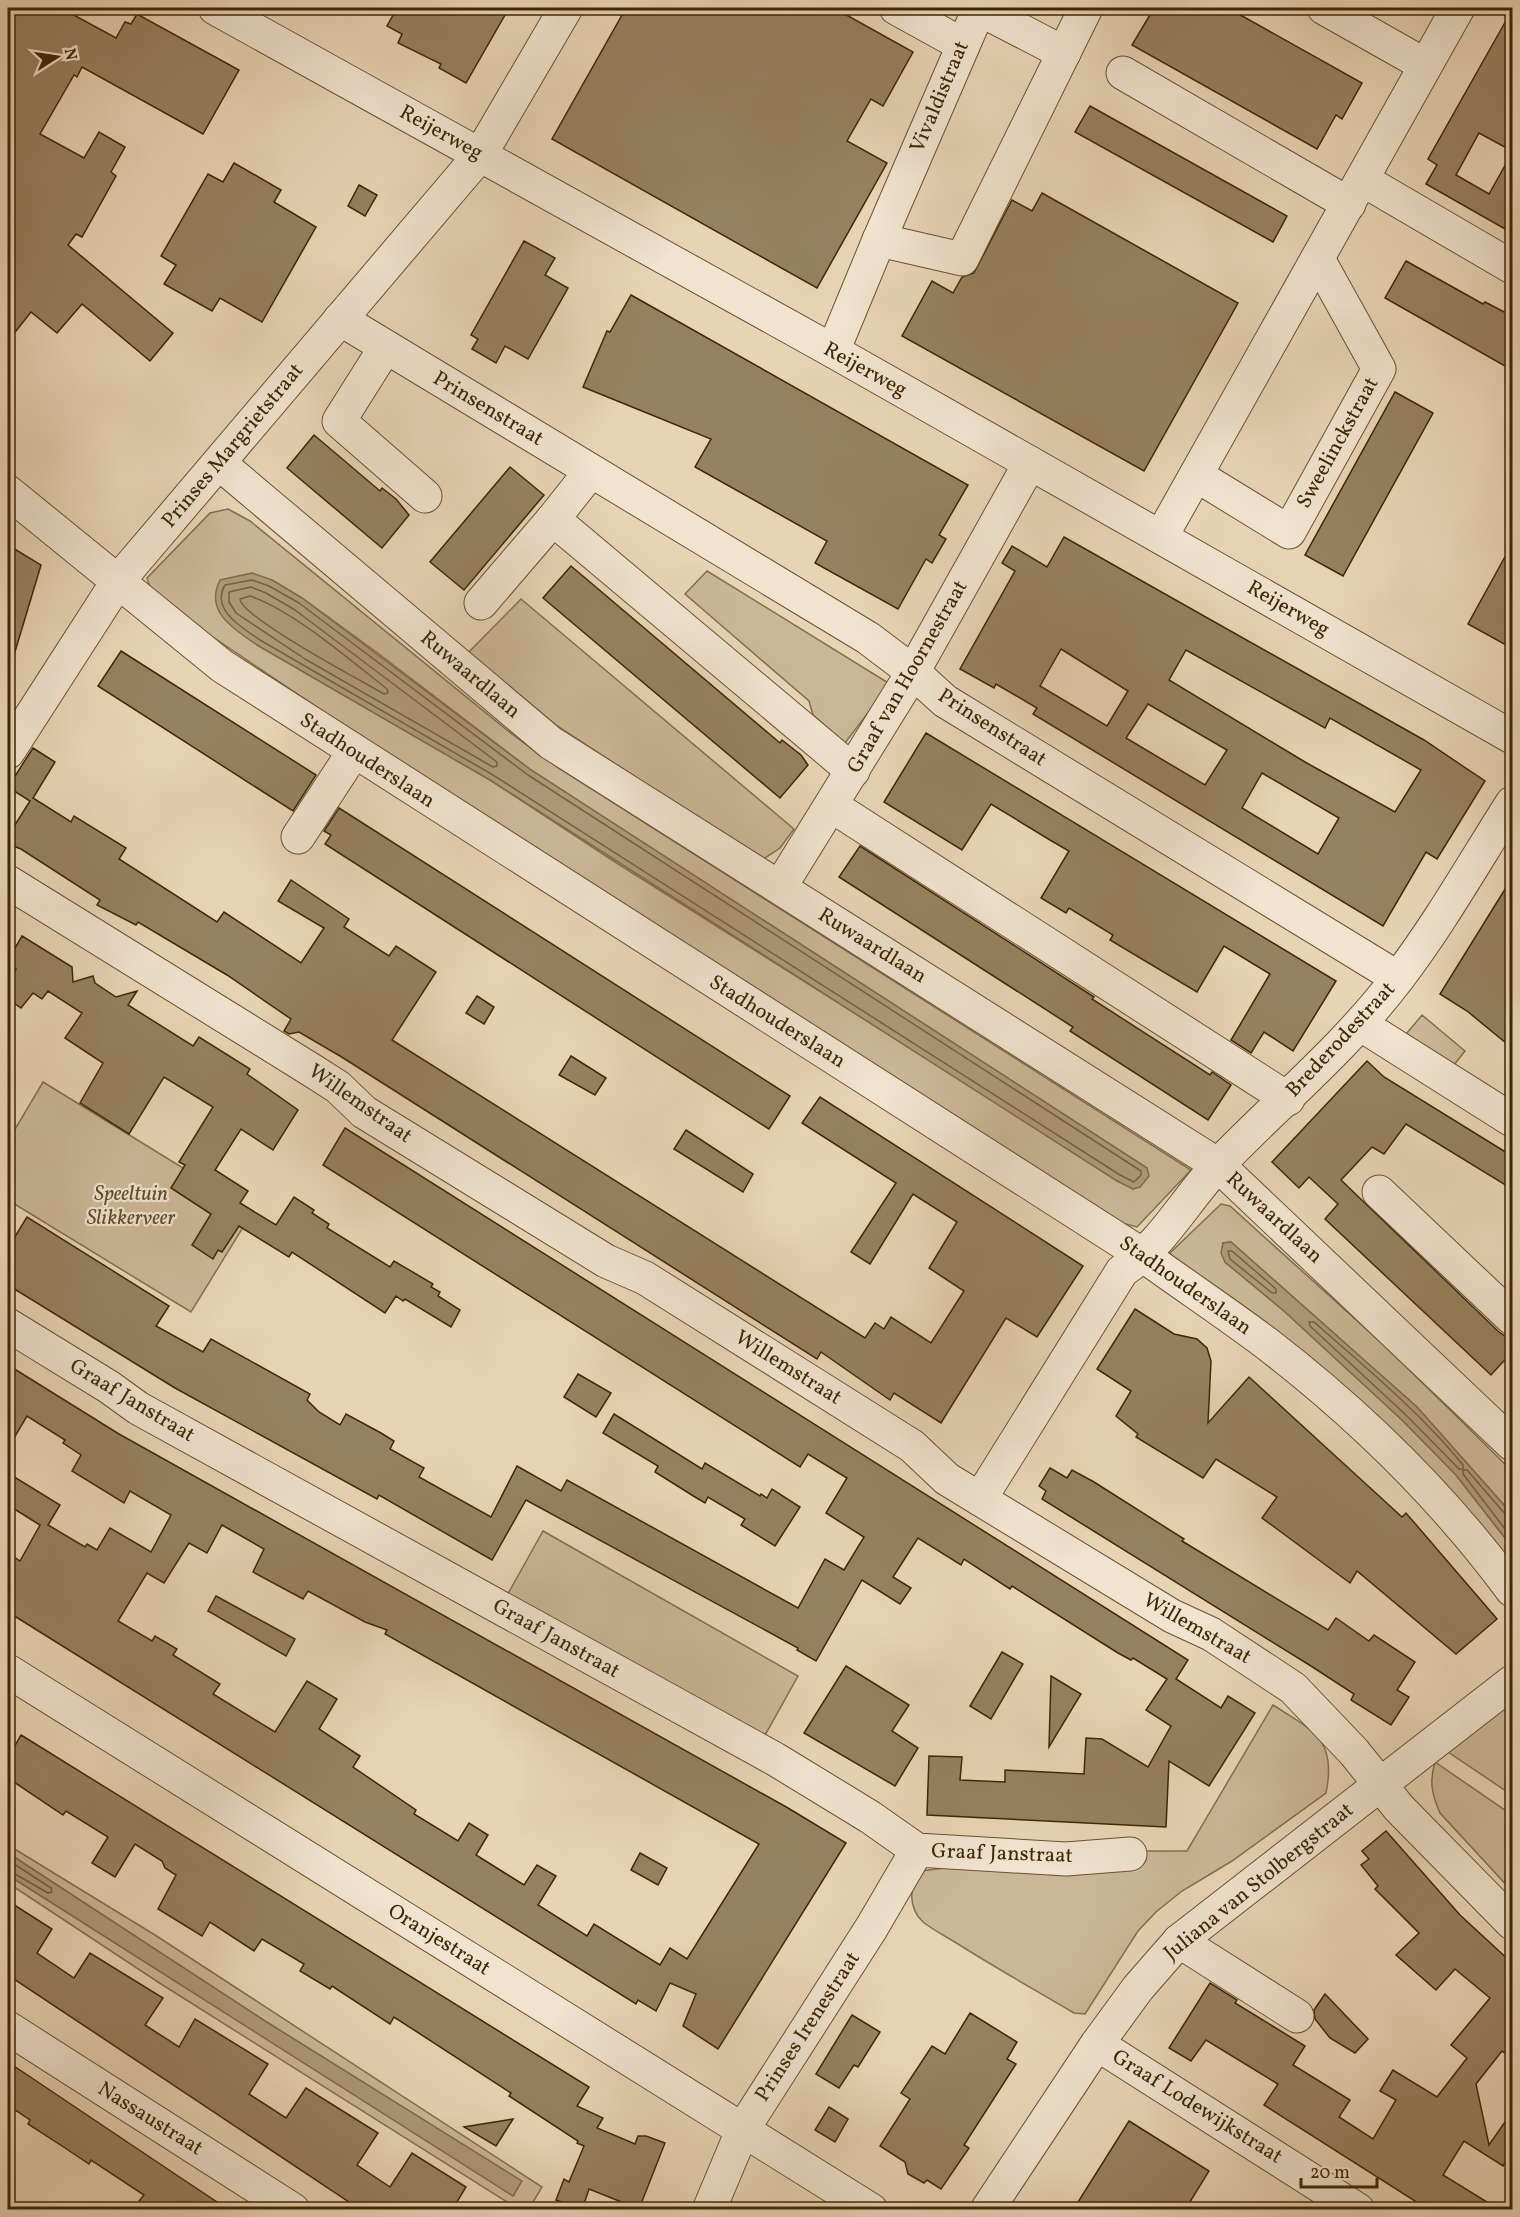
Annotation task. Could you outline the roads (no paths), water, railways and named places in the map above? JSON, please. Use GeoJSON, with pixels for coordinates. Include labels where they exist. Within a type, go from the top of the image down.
{"type":"FeatureCollection","features":[{"type":"Feature","properties":{"kind":"street","name":"Reijerweg"},"geometry":{"type":"LineString","coordinates":[[215,8],[833,351],[1512,737]]}},
{"type":"Feature","properties":{"kind":"street","name":"Prinses Margrietstraat"},"geometry":{"type":"LineString","coordinates":[[8,752],[118,581],[480,155],[566,8]]}},
{"type":"Feature","properties":{"kind":"street"},"geometry":{"type":"LineString","coordinates":[[896,8],[963,45]]}},
{"type":"Feature","properties":{"kind":"street"},"geometry":{"type":"LineString","coordinates":[[879,240],[962,259],[1086,8]]}},
{"type":"Feature","properties":{"kind":"street"},"geometry":{"type":"LineString","coordinates":[[1324,8],[1425,65]]}},
{"type":"Feature","properties":{"kind":"street"},"geometry":{"type":"LineString","coordinates":[[1161,537],[1458,8]]}},
{"type":"Feature","properties":{"kind":"street","name":"Vivaldistraat"},"geometry":{"type":"LineString","coordinates":[[833,351],[979,9],[1064,52]]}},
{"type":"Feature","properties":{"kind":"street"},"geometry":{"type":"LineString","coordinates":[[1123,72],[1356,192],[1512,267]]}},
{"type":"Feature","properties":{"kind":"street","name":"Sweelinckstraat"},"geometry":{"type":"LineString","coordinates":[[1196,476],[1289,532],[1379,369],[1318,259]]}},
{"type":"Feature","properties":{"kind":"street","name":"Prinsenstraat"},"geometry":{"type":"LineString","coordinates":[[340,319],[868,638],[913,672],[945,701],[1398,978]]}},
{"type":"Feature","properties":{"kind":"street"},"geometry":{"type":"LineString","coordinates":[[385,348],[339,421],[424,496]]}},
{"type":"Feature","properties":{"kind":"street","name":"Ruwaardlaan"},"geometry":{"type":"LineString","coordinates":[[219,463],[551,743],[1218,1165],[1506,1425]]}},
{"type":"Feature","properties":{"kind":"street","name":"Graaf van Hoornestraat"},"geometry":{"type":"LineString","coordinates":[[780,887],[913,672],[1030,463]]}},
{"type":"Feature","properties":{"kind":"street"},"geometry":{"type":"LineString","coordinates":[[481,603],[591,471]]}},
{"type":"Feature","properties":{"kind":"street","name":"Stadhouderslaan"},"geometry":{"type":"LineString","coordinates":[[8,492],[222,666],[353,753],[1144,1256],[1267,1344],[1346,1411],[1402,1463],[1491,1562],[1512,1590]]}},
{"type":"Feature","properties":{"kind":"street"},"geometry":{"type":"LineString","coordinates":[[553,519],[853,771]]}},
{"type":"Feature","properties":{"kind":"street"},"geometry":{"type":"LineString","coordinates":[[298,837],[353,753]]}},
{"type":"Feature","properties":{"kind":"street","name":"Brederodestraat"},"geometry":{"type":"LineString","coordinates":[[980,1499],[1122,1270],[1144,1256],[1218,1165],[1288,1099],[1359,1024],[1398,978],[1512,803]]}},
{"type":"Feature","properties":{"kind":"street"},"geometry":{"type":"LineString","coordinates":[[832,806],[1288,1099]]}},
{"type":"Feature","properties":{"kind":"street","name":"Willemstraat"},"geometry":{"type":"LineString","coordinates":[[8,882],[314,1071],[338,1088],[364,1112],[606,1261],[645,1278],[912,1446],[947,1479],[1172,1616],[1211,1634],[1293,1688],[1380,1785],[1512,1923]]}},
{"type":"Feature","properties":{"kind":"street"},"geometry":{"type":"LineString","coordinates":[[1359,1024],[1512,1120]]}},
{"type":"Feature","properties":{"kind":"street"},"geometry":{"type":"LineString","coordinates":[[1379,1192],[1512,1318]]}},
{"type":"Feature","properties":{"kind":"street","name":"Graaf Janstraat"},"geometry":{"type":"LineString","coordinates":[[8,1325],[110,1387],[138,1408],[775,1759],[870,1817],[917,1851],[1066,1859],[1130,1854]]}},
{"type":"Feature","properties":{"kind":"street","name":"Oranjestraat"},"geometry":{"type":"LineString","coordinates":[[8,1671],[871,2210]]}},
{"type":"Feature","properties":{"kind":"street","name":"Juliana van Stolbergstraat"},"geometry":{"type":"LineString","coordinates":[[987,2210],[1097,2044],[1145,1979],[1179,1941],[1512,1682]]}},
{"type":"Feature","properties":{"kind":"street","name":"Prinses Irenestraat"},"geometry":{"type":"LineString","coordinates":[[709,2210],[743,2129],[872,1927],[917,1851]]}},
{"type":"Feature","properties":{"kind":"street"},"geometry":{"type":"LineString","coordinates":[[1179,1941],[1297,2016]]}},
{"type":"Feature","properties":{"kind":"street","name":"Nassaustraat"},"geometry":{"type":"LineString","coordinates":[[8,2028],[293,2210]]}},
{"type":"Feature","properties":{"kind":"street","name":"Graaf Lodewijkstraat"},"geometry":{"type":"LineString","coordinates":[[1097,2044],[1358,2210]]}},
{"type":"Feature","properties":{"kind":"water"},"geometry":{"type":"Polygon","coordinates":[[[252,573],[272,580],[302,598],[531,770],[1147,1168],[1149,1176],[1140,1187],[1133,1189],[1117,1181],[490,780],[239,633],[219,610],[216,591],[220,580],[252,573]]]}},
{"type":"Feature","properties":{"kind":"water"},"geometry":{"type":"Polygon","coordinates":[[[1231,1242],[1417,1407],[1512,1514],[1512,1547],[1456,1475],[1402,1420],[1284,1311],[1225,1262],[1221,1253],[1223,1243],[1231,1242]]]}},
{"type":"Feature","properties":{"kind":"water"},"geometry":{"type":"Polygon","coordinates":[[[8,1853],[265,2021],[522,2181],[513,2196],[8,1875],[8,1853]]]}},
{"type":"Feature","properties":{"kind":"park label","name":"Speeltuin Slikkerveer"},"geometry":{"type":"Point","coordinates":[131,1206]}}]}
